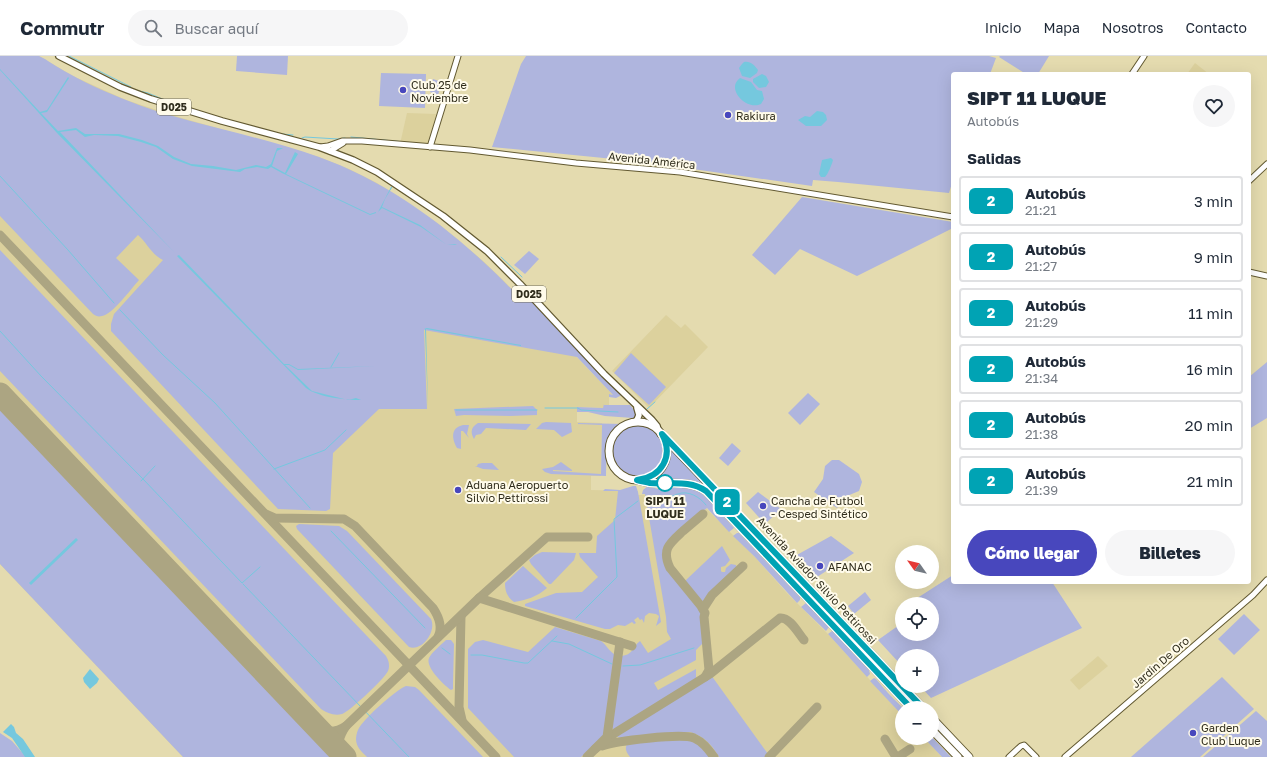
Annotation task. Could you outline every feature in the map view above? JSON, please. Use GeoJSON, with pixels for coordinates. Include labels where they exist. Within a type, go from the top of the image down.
{"type":"FeatureCollection","features":[{"type":"Feature","properties":{"kind":"highway","name":"D025"},"geometry":{"type":"LineString","coordinates":[[634,422],[647,423],[660,432],[666,444],[667,451],[663,466],[652,476],[637,480]]}},
{"type":"Feature","properties":{"kind":"highway"},"geometry":{"type":"LineString","coordinates":[[634,422],[626,425],[616,433],[612,439],[610,452],[613,465],[617,470],[627,478],[637,480]]}},
{"type":"Feature","properties":{"kind":"highway","name":"Avenida Aviador Silvio Pettirossi"},"geometry":{"type":"LineString","coordinates":[[660,432],[915,701]]}},
{"type":"Feature","properties":{"kind":"highway","name":"Avenida Aviador Silvio Pettirossi"},"geometry":{"type":"LineString","coordinates":[[637,480],[650,483],[690,484],[701,487],[706,491],[904,701]]}},
{"type":"Feature","properties":{"kind":"highway"},"geometry":{"type":"LineString","coordinates":[[939,725],[969,757]]}},
{"type":"Feature","properties":{"kind":"highway"},"geometry":{"type":"LineString","coordinates":[[939,738],[955,755],[959,746]]}},
{"type":"Feature","properties":{"kind":"main road","name":"Avenida Aviador Silvio Pettirossi"},"geometry":{"type":"LineString","coordinates":[[59,56],[120,87],[151,99],[222,121],[319,147],[353,160],[381,175],[437,212],[482,247],[520,284],[579,348],[636,406],[652,420],[660,432]]}},
{"type":"Feature","properties":{"kind":"main road"},"geometry":{"type":"LineString","coordinates":[[430,147],[458,56]]}},
{"type":"Feature","properties":{"kind":"main road"},"geometry":{"type":"LineString","coordinates":[[1133,72],[1144,56]]}},
{"type":"Feature","properties":{"kind":"main road"},"geometry":{"type":"LineString","coordinates":[[330,151],[347,141]]}},
{"type":"Feature","properties":{"kind":"main road","name":"Avenida América"},"geometry":{"type":"LineString","coordinates":[[319,147],[347,141],[470,150],[576,163],[686,173],[951,217]]}},
{"type":"Feature","properties":{"kind":"main road"},"geometry":{"type":"LineString","coordinates":[[1251,179],[1267,164]]}},
{"type":"Feature","properties":{"kind":"main road"},"geometry":{"type":"LineString","coordinates":[[1251,272],[1267,276]]}},
{"type":"Feature","properties":{"kind":"main road"},"geometry":{"type":"LineString","coordinates":[[634,422],[637,420],[639,415],[636,406]]}},
{"type":"Feature","properties":{"kind":"main road","name":"Jardin De Oro"},"geometry":{"type":"LineString","coordinates":[[1065,757],[1253,595],[1267,580]]}},
{"type":"Feature","properties":{"kind":"main road"},"geometry":{"type":"LineString","coordinates":[[1008,757],[1024,745],[1036,757]]}},
{"type":"Feature","properties":{"kind":"shaded area"},"geometry":{"type":"Polygon","coordinates":[[[0,56],[39,56],[73,76],[126,100],[182,118],[319,157],[349,169],[377,183],[440,225],[502,279],[613,395],[609,394],[609,405],[604,408],[577,407],[577,422],[602,423],[601,476],[591,476],[591,490],[638,491],[638,495],[655,494],[704,506],[754,556],[895,707],[895,745],[931,745],[942,757],[183,757],[0,564],[0,56]]]}},
{"type":"Feature","properties":{"kind":"shaded area"},"geometry":{"type":"Polygon","coordinates":[[[0,56],[39,56],[85,82],[139,105],[319,157],[348,169],[375,183],[402,198],[452,235],[476,255],[520,298],[525,293],[622,395],[616,398],[609,397],[609,394],[613,395],[577,357],[424,330],[427,409],[379,409],[333,453],[330,509],[326,511],[278,509],[111,331],[111,324],[114,314],[163,260],[153,252],[138,235],[116,258],[139,280],[111,311],[106,315],[97,316],[93,314],[0,216],[0,56]]]}},
{"type":"Feature","properties":{"kind":"shaded area"},"geometry":{"type":"Polygon","coordinates":[[[237,56],[288,56],[287,75],[236,71],[237,56]]]}},
{"type":"Feature","properties":{"kind":"shaded area","name":"Rakiura"},"geometry":{"type":"Polygon","coordinates":[[[526,56],[989,56],[996,58],[991,72],[951,72],[951,186],[949,193],[813,180],[812,186],[644,162],[492,147],[521,64],[526,56]]]}},
{"type":"Feature","properties":{"kind":"shaded area"},"geometry":{"type":"Polygon","coordinates":[[[1049,56],[1039,72],[1023,72],[999,57],[1049,56]]]}},
{"type":"Feature","properties":{"kind":"shaded area"},"geometry":{"type":"Polygon","coordinates":[[[744,62],[754,65],[758,70],[757,73],[750,78],[742,76],[739,68],[744,62]]]}},
{"type":"Feature","properties":{"kind":"shaded area"},"geometry":{"type":"Polygon","coordinates":[[[1195,63],[1206,72],[1188,72],[1195,63]]]}},
{"type":"Feature","properties":{"kind":"shaded area"},"geometry":{"type":"Polygon","coordinates":[[[0,69],[40,112],[47,110],[68,77],[69,78],[47,112],[41,113],[58,131],[76,128],[85,134],[119,134],[158,146],[174,157],[191,164],[236,170],[256,165],[266,167],[271,164],[277,148],[283,148],[277,151],[272,166],[285,173],[295,152],[298,154],[286,174],[370,214],[376,213],[370,215],[271,167],[268,169],[257,167],[245,169],[240,172],[192,166],[173,159],[156,147],[118,136],[94,135],[85,137],[76,130],[60,132],[175,253],[57,133],[0,69]]]}},
{"type":"Feature","properties":{"kind":"shaded area","name":"Club 25 de Noviembre"},"geometry":{"type":"Polygon","coordinates":[[[381,73],[426,74],[425,108],[379,106],[381,73]]]}},
{"type":"Feature","properties":{"kind":"shaded area"},"geometry":{"type":"Polygon","coordinates":[[[762,74],[766,76],[769,82],[766,87],[759,88],[753,82],[753,79],[762,74]]]}},
{"type":"Feature","properties":{"kind":"shaded area"},"geometry":{"type":"Polygon","coordinates":[[[740,78],[751,82],[757,90],[762,91],[764,99],[761,104],[750,104],[744,102],[740,98],[736,93],[735,88],[736,83],[740,78]]]}},
{"type":"Feature","properties":{"kind":"shaded area"},"geometry":{"type":"Polygon","coordinates":[[[433,79],[442,82],[438,95],[430,92],[433,79]]]}},
{"type":"Feature","properties":{"kind":"shaded area"},"geometry":{"type":"Polygon","coordinates":[[[817,111],[823,112],[826,115],[827,120],[821,126],[806,126],[798,120],[805,116],[810,117],[817,111]]]}},
{"type":"Feature","properties":{"kind":"shaded area"},"geometry":{"type":"Polygon","coordinates":[[[407,113],[436,114],[428,147],[400,144],[407,113]]]}},
{"type":"Feature","properties":{"kind":"shaded area"},"geometry":{"type":"Polygon","coordinates":[[[831,158],[833,160],[829,171],[825,177],[821,177],[819,174],[822,160],[831,158]]]}},
{"type":"Feature","properties":{"kind":"shaded area"},"geometry":{"type":"Polygon","coordinates":[[[393,186],[382,207],[420,225],[447,245],[421,227],[382,208],[378,212],[391,187],[393,186]]]}},
{"type":"Feature","properties":{"kind":"shaded area"},"geometry":{"type":"Polygon","coordinates":[[[802,197],[951,222],[951,229],[857,276],[800,249],[775,275],[752,255],[802,197]]]}},
{"type":"Feature","properties":{"kind":"shaded area"},"geometry":{"type":"Polygon","coordinates":[[[0,250],[386,656],[389,665],[388,671],[381,680],[346,712],[339,715],[328,713],[321,709],[0,371],[0,250]]]}},
{"type":"Feature","properties":{"kind":"shaded area"},"geometry":{"type":"Polygon","coordinates":[[[529,251],[539,259],[525,274],[514,265],[529,251]]]}},
{"type":"Feature","properties":{"kind":"shaded area"},"geometry":{"type":"Polygon","coordinates":[[[179,255],[284,364],[289,364],[298,369],[375,366],[298,370],[289,365],[285,365],[312,391],[306,388],[177,256],[179,255]]]}},
{"type":"Feature","properties":{"kind":"shaded area"},"geometry":{"type":"Polygon","coordinates":[[[666,315],[681,328],[685,324],[708,347],[649,408],[612,371],[666,315]]]}},
{"type":"Feature","properties":{"kind":"shaded area"},"geometry":{"type":"Polygon","coordinates":[[[427,328],[521,346],[426,329],[428,409],[424,329],[427,328]]]}},
{"type":"Feature","properties":{"kind":"shaded area"},"geometry":{"type":"Polygon","coordinates":[[[631,353],[666,387],[649,405],[614,373],[631,353]]]}},
{"type":"Feature","properties":{"kind":"shaded area"},"geometry":{"type":"Polygon","coordinates":[[[1267,362],[1267,418],[1251,428],[1251,375],[1267,362]]]}},
{"type":"Feature","properties":{"kind":"shaded area"},"geometry":{"type":"Polygon","coordinates":[[[312,391],[345,399],[333,398],[312,391]]]}},
{"type":"Feature","properties":{"kind":"shaded area"},"geometry":{"type":"Polygon","coordinates":[[[808,393],[820,404],[800,425],[788,413],[808,393]]]}},
{"type":"Feature","properties":{"kind":"shaded area"},"geometry":{"type":"Polygon","coordinates":[[[356,398],[361,400],[355,400],[350,400],[356,398]]]}},
{"type":"Feature","properties":{"kind":"shaded area"},"geometry":{"type":"Polygon","coordinates":[[[604,404],[630,405],[635,411],[636,416],[633,418],[577,412],[577,407],[603,408],[604,404]]]}},
{"type":"Feature","properties":{"kind":"shaded area"},"geometry":{"type":"Polygon","coordinates":[[[533,406],[537,410],[537,415],[456,416],[454,409],[533,406]]]}},
{"type":"Feature","properties":{"kind":"shaded area"},"geometry":{"type":"Polygon","coordinates":[[[0,410],[330,757],[183,757],[0,564],[0,410]]]}},
{"type":"Feature","properties":{"kind":"shaded area"},"geometry":{"type":"Polygon","coordinates":[[[478,423],[531,424],[526,430],[486,428],[481,434],[476,435],[474,439],[472,430],[478,423]]]}},
{"type":"Feature","properties":{"kind":"shaded area"},"geometry":{"type":"Polygon","coordinates":[[[542,423],[571,423],[572,432],[562,437],[554,430],[536,429],[542,423]]]}},
{"type":"Feature","properties":{"kind":"shaded area"},"geometry":{"type":"Polygon","coordinates":[[[578,423],[623,424],[612,435],[608,447],[606,476],[551,474],[542,469],[553,467],[561,462],[572,471],[553,471],[601,474],[602,425],[578,423]]]}},
{"type":"Feature","properties":{"kind":"shaded area"},"geometry":{"type":"Polygon","coordinates":[[[638,424],[648,426],[657,432],[663,441],[665,451],[663,461],[657,470],[648,476],[638,478],[628,476],[619,470],[613,461],[611,451],[613,441],[619,432],[628,426],[638,424]]]}},
{"type":"Feature","properties":{"kind":"shaded area"},"geometry":{"type":"Polygon","coordinates":[[[469,425],[467,434],[469,438],[463,431],[461,431],[461,449],[457,448],[453,434],[459,426],[469,425]]]}},
{"type":"Feature","properties":{"kind":"shaded area"},"geometry":{"type":"Polygon","coordinates":[[[732,443],[741,451],[728,466],[719,458],[732,443]]]}},
{"type":"Feature","properties":{"kind":"shaded area"},"geometry":{"type":"Polygon","coordinates":[[[668,447],[895,682],[895,688],[703,486],[694,482],[649,480],[658,474],[664,466],[668,458],[668,447]]]}},
{"type":"Feature","properties":{"kind":"shaded area"},"geometry":{"type":"Polygon","coordinates":[[[832,460],[839,460],[859,474],[862,482],[859,491],[847,496],[837,508],[814,492],[823,479],[825,466],[832,460]]]}},
{"type":"Feature","properties":{"kind":"shaded area"},"geometry":{"type":"Polygon","coordinates":[[[482,463],[492,463],[499,470],[483,469],[475,466],[482,463]]]}},
{"type":"Feature","properties":{"kind":"shaded area"},"geometry":{"type":"Polygon","coordinates":[[[636,486],[638,492],[661,622],[656,626],[659,616],[649,613],[645,616],[644,623],[642,619],[640,620],[638,617],[634,620],[636,623],[634,624],[632,622],[625,626],[618,625],[610,629],[605,629],[525,606],[525,604],[556,593],[582,592],[598,577],[580,557],[579,553],[596,553],[597,536],[615,520],[618,491],[603,491],[605,489],[620,490],[636,486]]]}},
{"type":"Feature","properties":{"kind":"shaded area"},"geometry":{"type":"Polygon","coordinates":[[[648,486],[658,489],[688,487],[696,489],[708,499],[734,528],[729,532],[707,508],[665,544],[664,558],[669,570],[701,612],[703,643],[696,650],[696,660],[654,683],[658,690],[696,669],[696,681],[614,730],[612,726],[622,656],[629,654],[640,641],[648,653],[671,639],[667,632],[666,617],[645,494],[642,494],[643,490],[648,486]]]}},
{"type":"Feature","properties":{"kind":"shaded area","name":"Cancha de Futbol - Cesped Sintético"},"geometry":{"type":"Polygon","coordinates":[[[758,492],[781,509],[765,524],[746,503],[758,492]]]}},
{"type":"Feature","properties":{"kind":"shaded area"},"geometry":{"type":"Polygon","coordinates":[[[299,524],[339,526],[347,531],[431,619],[432,630],[427,640],[418,647],[409,647],[297,529],[296,526],[299,524]]]}},
{"type":"Feature","properties":{"kind":"shaded area"},"geometry":{"type":"Polygon","coordinates":[[[739,533],[800,597],[800,600],[797,603],[754,556],[733,536],[739,533]]]}},
{"type":"Feature","properties":{"kind":"shaded area","name":"AFANAC"},"geometry":{"type":"Polygon","coordinates":[[[831,536],[854,553],[817,577],[795,556],[831,536]]]}},
{"type":"Feature","properties":{"kind":"shaded area"},"geometry":{"type":"Polygon","coordinates":[[[76,538],[78,540],[31,585],[29,583],[76,538]]]}},
{"type":"Feature","properties":{"kind":"shaded area"},"geometry":{"type":"Polygon","coordinates":[[[722,546],[730,560],[725,566],[721,567],[721,571],[725,572],[726,568],[731,564],[736,565],[736,568],[711,592],[704,603],[686,583],[686,580],[722,546]]]}},
{"type":"Feature","properties":{"kind":"shaded area"},"geometry":{"type":"Polygon","coordinates":[[[542,552],[576,553],[574,560],[551,584],[549,584],[529,560],[542,552]]]}},
{"type":"Feature","properties":{"kind":"shaded area"},"geometry":{"type":"Polygon","coordinates":[[[523,566],[547,588],[531,598],[514,602],[507,594],[505,583],[523,566]]]}},
{"type":"Feature","properties":{"kind":"shaded area"},"geometry":{"type":"Polygon","coordinates":[[[951,576],[951,584],[1053,584],[1082,628],[931,698],[926,693],[939,693],[939,649],[895,649],[895,658],[878,640],[895,628],[895,641],[939,641],[939,597],[919,597],[931,589],[939,589],[939,584],[951,576]]]}},
{"type":"Feature","properties":{"kind":"shaded area"},"geometry":{"type":"Polygon","coordinates":[[[865,592],[871,600],[854,614],[848,606],[865,592]]]}},
{"type":"Feature","properties":{"kind":"shaded area"},"geometry":{"type":"Polygon","coordinates":[[[806,603],[828,625],[829,627],[826,631],[801,607],[806,603]]]}},
{"type":"Feature","properties":{"kind":"shaded area"},"geometry":{"type":"Polygon","coordinates":[[[1244,614],[1260,630],[1234,655],[1218,639],[1244,614]]]}},
{"type":"Feature","properties":{"kind":"shaded area"},"geometry":{"type":"Polygon","coordinates":[[[555,627],[601,641],[616,655],[606,734],[602,740],[581,757],[514,757],[468,708],[468,649],[475,642],[483,640],[528,652],[555,627]]]}},
{"type":"Feature","properties":{"kind":"shaded area"},"geometry":{"type":"Polygon","coordinates":[[[832,631],[869,670],[870,674],[867,677],[828,634],[832,631]]]}},
{"type":"Feature","properties":{"kind":"shaded area"},"geometry":{"type":"Polygon","coordinates":[[[446,640],[451,640],[454,644],[453,689],[451,690],[432,671],[429,662],[429,658],[432,653],[446,640]]]}},
{"type":"Feature","properties":{"kind":"shaded area"},"geometry":{"type":"Polygon","coordinates":[[[1098,656],[1108,666],[1079,690],[1070,680],[1098,656]]]}},
{"type":"Feature","properties":{"kind":"shaded area"},"geometry":{"type":"Polygon","coordinates":[[[90,669],[99,679],[90,689],[84,682],[83,678],[90,669]]]}},
{"type":"Feature","properties":{"kind":"shaded area"},"geometry":{"type":"Polygon","coordinates":[[[711,675],[768,754],[766,757],[719,757],[707,742],[690,732],[620,738],[617,737],[619,732],[711,675]]]}},
{"type":"Feature","properties":{"kind":"shaded area","name":"Garden Club Luque"},"geometry":{"type":"Polygon","coordinates":[[[1222,677],[1254,709],[1200,757],[1131,757],[1222,677]]]}},
{"type":"Feature","properties":{"kind":"shaded area"},"geometry":{"type":"Polygon","coordinates":[[[874,678],[876,679],[896,701],[895,708],[870,681],[874,678]]]}},
{"type":"Feature","properties":{"kind":"shaded area"},"geometry":{"type":"Polygon","coordinates":[[[406,686],[415,687],[419,690],[483,757],[367,757],[356,742],[358,730],[366,719],[380,705],[406,686]]]}},
{"type":"Feature","properties":{"kind":"shaded area"},"geometry":{"type":"Polygon","coordinates":[[[900,693],[906,693],[913,701],[907,701],[900,693]]]}},
{"type":"Feature","properties":{"kind":"shaded area"},"geometry":{"type":"Polygon","coordinates":[[[1256,711],[1267,721],[1267,757],[1203,757],[1256,711]]]}},
{"type":"Feature","properties":{"kind":"shaded area"},"geometry":{"type":"Polygon","coordinates":[[[11,724],[16,733],[23,739],[35,757],[25,757],[12,738],[3,732],[11,724]]]}},
{"type":"Feature","properties":{"kind":"shaded area"},"geometry":{"type":"Polygon","coordinates":[[[0,733],[12,741],[26,757],[0,757],[0,733]]]}},
{"type":"Feature","properties":{"kind":"shaded area"},"geometry":{"type":"Polygon","coordinates":[[[686,739],[698,744],[711,757],[630,757],[626,750],[626,746],[633,741],[686,739]]]}},
{"type":"Feature","properties":{"kind":"shaded area"},"geometry":{"type":"Polygon","coordinates":[[[939,744],[951,757],[942,757],[931,745],[939,744]]]}},
{"type":"Feature","properties":{"kind":"waterway"},"geometry":{"type":"LineString","coordinates":[[69,56],[131,87]]}},
{"type":"Feature","properties":{"kind":"waterway"},"geometry":{"type":"LineString","coordinates":[[135,90],[148,93],[167,101]]}},
{"type":"Feature","properties":{"kind":"waterway"},"geometry":{"type":"LineString","coordinates":[[282,134],[293,135]]}},
{"type":"Feature","properties":{"kind":"waterway"},"geometry":{"type":"LineString","coordinates":[[351,137],[404,142]]}},
{"type":"Feature","properties":{"kind":"waterway"},"geometry":{"type":"LineString","coordinates":[[302,138],[345,138]]}},
{"type":"Feature","properties":{"kind":"waterway"},"geometry":{"type":"LineString","coordinates":[[0,176],[114,303]]}},
{"type":"Feature","properties":{"kind":"waterway"},"geometry":{"type":"LineString","coordinates":[[501,257],[522,277]]}},
{"type":"Feature","properties":{"kind":"waterway"},"geometry":{"type":"LineString","coordinates":[[120,310],[163,355],[215,403],[310,508]]}},
{"type":"Feature","properties":{"kind":"waterway"},"geometry":{"type":"LineString","coordinates":[[0,331],[41,376],[143,479],[242,583],[260,567]]}},
{"type":"Feature","properties":{"kind":"waterway"},"geometry":{"type":"LineString","coordinates":[[331,367],[339,353]]}},
{"type":"Feature","properties":{"kind":"waterway"},"geometry":{"type":"LineString","coordinates":[[647,409],[655,402]]}},
{"type":"Feature","properties":{"kind":"waterway"},"geometry":{"type":"LineString","coordinates":[[545,408],[578,408],[581,410],[618,412]]}},
{"type":"Feature","properties":{"kind":"waterway"},"geometry":{"type":"LineString","coordinates":[[456,410],[537,410]]}},
{"type":"Feature","properties":{"kind":"waterway"},"geometry":{"type":"LineString","coordinates":[[274,469],[325,450],[346,430]]}},
{"type":"Feature","properties":{"kind":"waterway"},"geometry":{"type":"LineString","coordinates":[[141,481],[155,466]]}},
{"type":"Feature","properties":{"kind":"waterway"},"geometry":{"type":"LineString","coordinates":[[647,500],[686,493],[697,497],[706,505]]}},
{"type":"Feature","properties":{"kind":"waterway"},"geometry":{"type":"LineString","coordinates":[[576,618],[617,577],[614,519],[638,501]]}},
{"type":"Feature","properties":{"kind":"waterway"},"geometry":{"type":"LineString","coordinates":[[331,531],[425,628]]}},
{"type":"Feature","properties":{"kind":"waterway"},"geometry":{"type":"LineString","coordinates":[[243,584],[409,757]]}},
{"type":"Feature","properties":{"kind":"waterway"},"geometry":{"type":"LineString","coordinates":[[471,655],[482,655],[528,663],[557,636]]}},
{"type":"Feature","properties":{"kind":"waterway"},"geometry":{"type":"LineString","coordinates":[[552,641],[569,644],[612,664]]}},
{"type":"Feature","properties":{"kind":"waterway"},"geometry":{"type":"LineString","coordinates":[[442,648],[450,654]]}},
{"type":"Feature","properties":{"kind":"waterway"},"geometry":{"type":"LineString","coordinates":[[623,666],[640,665],[694,648]]}},
{"type":"Feature","properties":{"kind":"taxiway"},"geometry":{"type":"LineString","coordinates":[[0,235],[496,757]]}},
{"type":"Feature","properties":{"kind":"taxiway"},"geometry":{"type":"LineString","coordinates":[[266,514],[275,518],[344,519],[355,526],[433,608],[440,622],[438,637]]}},
{"type":"Feature","properties":{"kind":"taxiway"},"geometry":{"type":"LineString","coordinates":[[703,514],[674,539],[668,547],[666,556],[670,568],[705,613],[704,617],[709,670],[705,677]]}},
{"type":"Feature","properties":{"kind":"taxiway"},"geometry":{"type":"LineString","coordinates":[[479,598],[547,537],[588,537]]}},
{"type":"Feature","properties":{"kind":"taxiway"},"geometry":{"type":"LineString","coordinates":[[703,609],[712,595],[743,566]]}},
{"type":"Feature","properties":{"kind":"taxiway"},"geometry":{"type":"LineString","coordinates":[[346,726],[479,598],[632,646]]}},
{"type":"Feature","properties":{"kind":"taxiway"},"geometry":{"type":"LineString","coordinates":[[461,616],[459,707],[462,720]]}},
{"type":"Feature","properties":{"kind":"taxiway"},"geometry":{"type":"LineString","coordinates":[[595,749],[615,733],[710,674],[780,618],[787,620],[804,640]]}},
{"type":"Feature","properties":{"kind":"taxiway"},"geometry":{"type":"LineString","coordinates":[[587,757],[607,737],[620,642]]}},
{"type":"Feature","properties":{"kind":"taxiway"},"geometry":{"type":"LineString","coordinates":[[769,757],[817,707]]}},
{"type":"Feature","properties":{"kind":"taxiway"},"geometry":{"type":"LineString","coordinates":[[316,726],[327,731],[338,730],[346,726],[339,743],[342,754]]}},
{"type":"Feature","properties":{"kind":"taxiway"},"geometry":{"type":"LineString","coordinates":[[602,746],[648,738],[676,736],[687,737],[694,738],[700,742],[714,757]]}},
{"type":"Feature","properties":{"kind":"taxiway"},"geometry":{"type":"LineString","coordinates":[[885,739],[896,757]]}},
{"type":"Feature","properties":{"kind":"taxiway"},"geometry":{"type":"LineString","coordinates":[[898,757],[910,749]]}},
{"type":"Feature","properties":{"kind":"runway"},"geometry":{"type":"LineString","coordinates":[[0,394],[345,757]]}},
{"type":"Feature","properties":{"kind":"bus line","name":"2"},"geometry":{"type":"LineString","coordinates":[[904,701],[706,491],[701,487],[690,484],[650,483],[637,480],[652,476],[663,466],[667,451],[662,434],[916,701]]}},
{"type":"Feature","properties":{"kind":"place","name":"Club 25 de Noviembre"},"geometry":{"type":"Point","coordinates":[403,90]}},
{"type":"Feature","properties":{"kind":"place","name":"Rakiura"},"geometry":{"type":"Point","coordinates":[728,115]}},
{"type":"Feature","properties":{"kind":"place","name":"SIPT 11 LUQUE"},"geometry":{"type":"Point","coordinates":[665,483]}},
{"type":"Feature","properties":{"kind":"place","name":"Aduana Aeropuerto Silvio Pettirossi"},"geometry":{"type":"Point","coordinates":[458,490]}},
{"type":"Feature","properties":{"kind":"place","name":"Cancha de Futbol - Cesped Sintético"},"geometry":{"type":"Point","coordinates":[763,506]}},
{"type":"Feature","properties":{"kind":"place","name":"AFANAC"},"geometry":{"type":"Point","coordinates":[820,566]}},
{"type":"Feature","properties":{"kind":"place","name":"Garden Club Luque"},"geometry":{"type":"Point","coordinates":[1193,733]}}]}
